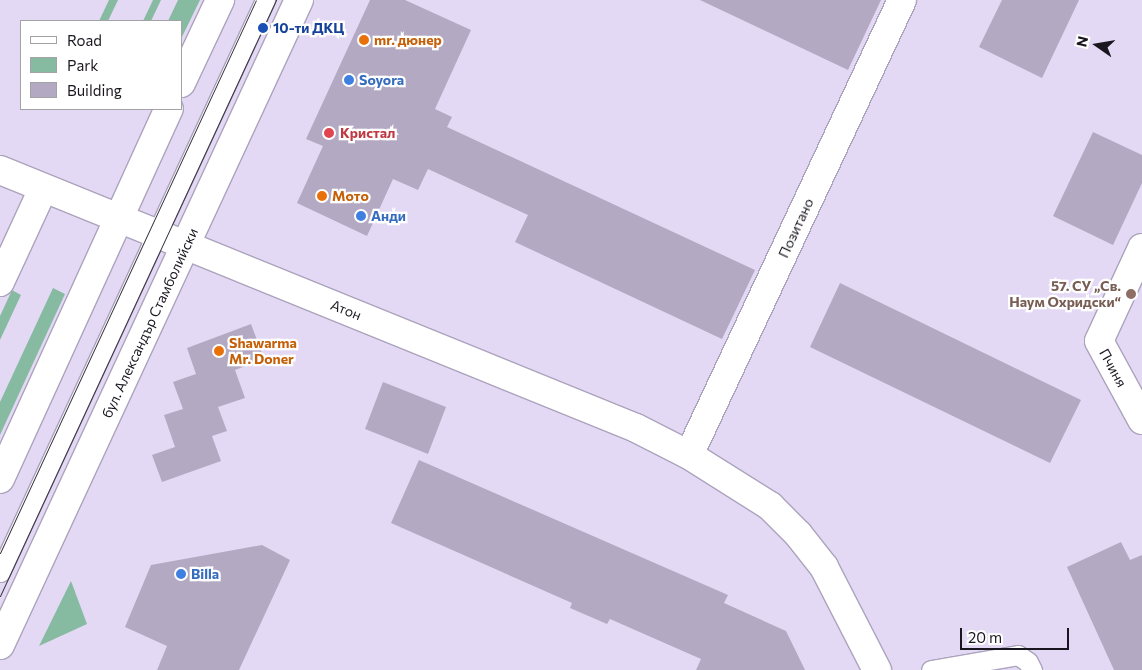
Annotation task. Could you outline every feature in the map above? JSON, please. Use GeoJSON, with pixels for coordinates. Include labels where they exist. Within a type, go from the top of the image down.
{"type":"FeatureCollection","features":[{"type":"Feature","properties":{"kind":"street"},"geometry":{"type":"LineString","coordinates":[[182,81],[220,0]]}},
{"type":"Feature","properties":{"kind":"street","name":"бул. Александър Стамболийски"},"geometry":{"type":"LineString","coordinates":[[0,645],[299,0]]}},
{"type":"Feature","properties":{"kind":"street","name":"Позитано"},"geometry":{"type":"LineString","coordinates":[[689,455],[902,0]]}},
{"type":"Feature","properties":{"kind":"street"},"geometry":{"type":"LineString","coordinates":[[0,479],[169,110]]}},
{"type":"Feature","properties":{"kind":"street","name":"Атон"},"geometry":{"type":"LineString","coordinates":[[0,170],[636,428],[689,455],[770,506],[798,534],[824,567],[877,670]]}},
{"type":"Feature","properties":{"kind":"street"},"geometry":{"type":"LineString","coordinates":[[0,282],[43,189]]}},
{"type":"Feature","properties":{"kind":"street","name":"Пчиня"},"geometry":{"type":"LineString","coordinates":[[1142,248],[1098,341],[1142,420]]}},
{"type":"Feature","properties":{"kind":"lane"},"geometry":{"type":"LineString","coordinates":[[0,572],[265,0]]}},
{"type":"Feature","properties":{"kind":"lane"},"geometry":{"type":"LineString","coordinates":[[931,670],[1018,655],[1028,662],[1032,670]]}},
{"type":"Feature","properties":{"kind":"green space"},"geometry":{"type":"Polygon","coordinates":[[[109,0],[118,0],[108,20],[99,20],[109,0]]]}},
{"type":"Feature","properties":{"kind":"green space"},"geometry":{"type":"Polygon","coordinates":[[[153,0],[161,0],[151,20],[143,20],[153,0]]]}},
{"type":"Feature","properties":{"kind":"green space"},"geometry":{"type":"Polygon","coordinates":[[[178,0],[200,0],[182,37],[182,20],[168,20],[178,0]]]}},
{"type":"Feature","properties":{"kind":"green space"},"geometry":{"type":"Polygon","coordinates":[[[53,288],[65,294],[0,435],[0,402],[53,288]]]}},
{"type":"Feature","properties":{"kind":"green space"},"geometry":{"type":"Polygon","coordinates":[[[12,290],[21,295],[0,340],[0,316],[12,290]]]}},
{"type":"Feature","properties":{"kind":"green space"},"geometry":{"type":"Polygon","coordinates":[[[71,581],[87,624],[39,646],[71,581]]]}},
{"type":"Feature","properties":{"kind":"building"},"geometry":{"type":"Polygon","coordinates":[[[370,0],[405,0],[471,30],[435,109],[452,117],[447,127],[755,270],[722,339],[515,242],[528,215],[428,169],[418,190],[393,179],[367,236],[297,203],[323,146],[306,139],[370,0]]]}},
{"type":"Feature","properties":{"kind":"building"},"geometry":{"type":"Polygon","coordinates":[[[700,0],[881,0],[848,70],[700,0]]]}},
{"type":"Feature","properties":{"kind":"building"},"geometry":{"type":"Polygon","coordinates":[[[1002,0],[1079,0],[1042,78],[979,47],[1002,0]]]}},
{"type":"Feature","properties":{"kind":"building"},"geometry":{"type":"Polygon","coordinates":[[[1093,132],[1142,155],[1142,183],[1113,245],[1053,216],[1093,132]]]}},
{"type":"Feature","properties":{"kind":"building"},"geometry":{"type":"Polygon","coordinates":[[[840,283],[1081,400],[1050,463],[810,347],[840,283]]]}},
{"type":"Feature","properties":{"kind":"building"},"geometry":{"type":"Polygon","coordinates":[[[251,324],[264,359],[235,370],[245,398],[218,407],[227,431],[212,436],[221,461],[162,482],[152,455],[175,447],[164,415],[183,409],[173,382],[196,374],[187,348],[251,324]]]}},
{"type":"Feature","properties":{"kind":"building"},"geometry":{"type":"Polygon","coordinates":[[[383,382],[446,407],[428,454],[365,429],[383,382]]]}},
{"type":"Feature","properties":{"kind":"building"},"geometry":{"type":"Polygon","coordinates":[[[419,460],[728,595],[724,603],[786,631],[805,670],[696,670],[701,659],[610,619],[607,624],[570,608],[572,603],[391,523],[419,460]]]}},
{"type":"Feature","properties":{"kind":"building"},"geometry":{"type":"Polygon","coordinates":[[[1121,542],[1130,560],[1142,555],[1142,670],[1114,670],[1067,567],[1121,542]]]}},
{"type":"Feature","properties":{"kind":"building"},"geometry":{"type":"Polygon","coordinates":[[[262,545],[290,560],[239,670],[157,670],[167,646],[125,627],[151,565],[262,545]]]}},
{"type":"Feature","properties":{"kind":"tram line"},"geometry":{"type":"LineString","coordinates":[[0,553],[256,0]]}},
{"type":"Feature","properties":{"kind":"tram line"},"geometry":{"type":"LineString","coordinates":[[0,596],[276,0]]}},
{"type":"Feature","properties":{"kind":"place","name":"10-ти ДКЦ"},"geometry":{"type":"Point","coordinates":[263,28]}},
{"type":"Feature","properties":{"kind":"place","name":"mr. дюнер"},"geometry":{"type":"Point","coordinates":[364,40]}},
{"type":"Feature","properties":{"kind":"place","name":"Soyora"},"geometry":{"type":"Point","coordinates":[349,80]}},
{"type":"Feature","properties":{"kind":"place","name":"Кристал"},"geometry":{"type":"Point","coordinates":[329,133]}},
{"type":"Feature","properties":{"kind":"place","name":"Мото"},"geometry":{"type":"Point","coordinates":[322,196]}},
{"type":"Feature","properties":{"kind":"place","name":"Анди"},"geometry":{"type":"Point","coordinates":[361,216]}},
{"type":"Feature","properties":{"kind":"place","name":"57. СУ „Св. Наум Охридски“"},"geometry":{"type":"Point","coordinates":[1131,294]}},
{"type":"Feature","properties":{"kind":"place","name":"Shawarma Mr. Doner"},"geometry":{"type":"Point","coordinates":[219,351]}},
{"type":"Feature","properties":{"kind":"place","name":"Billa"},"geometry":{"type":"Point","coordinates":[181,574]}}]}
